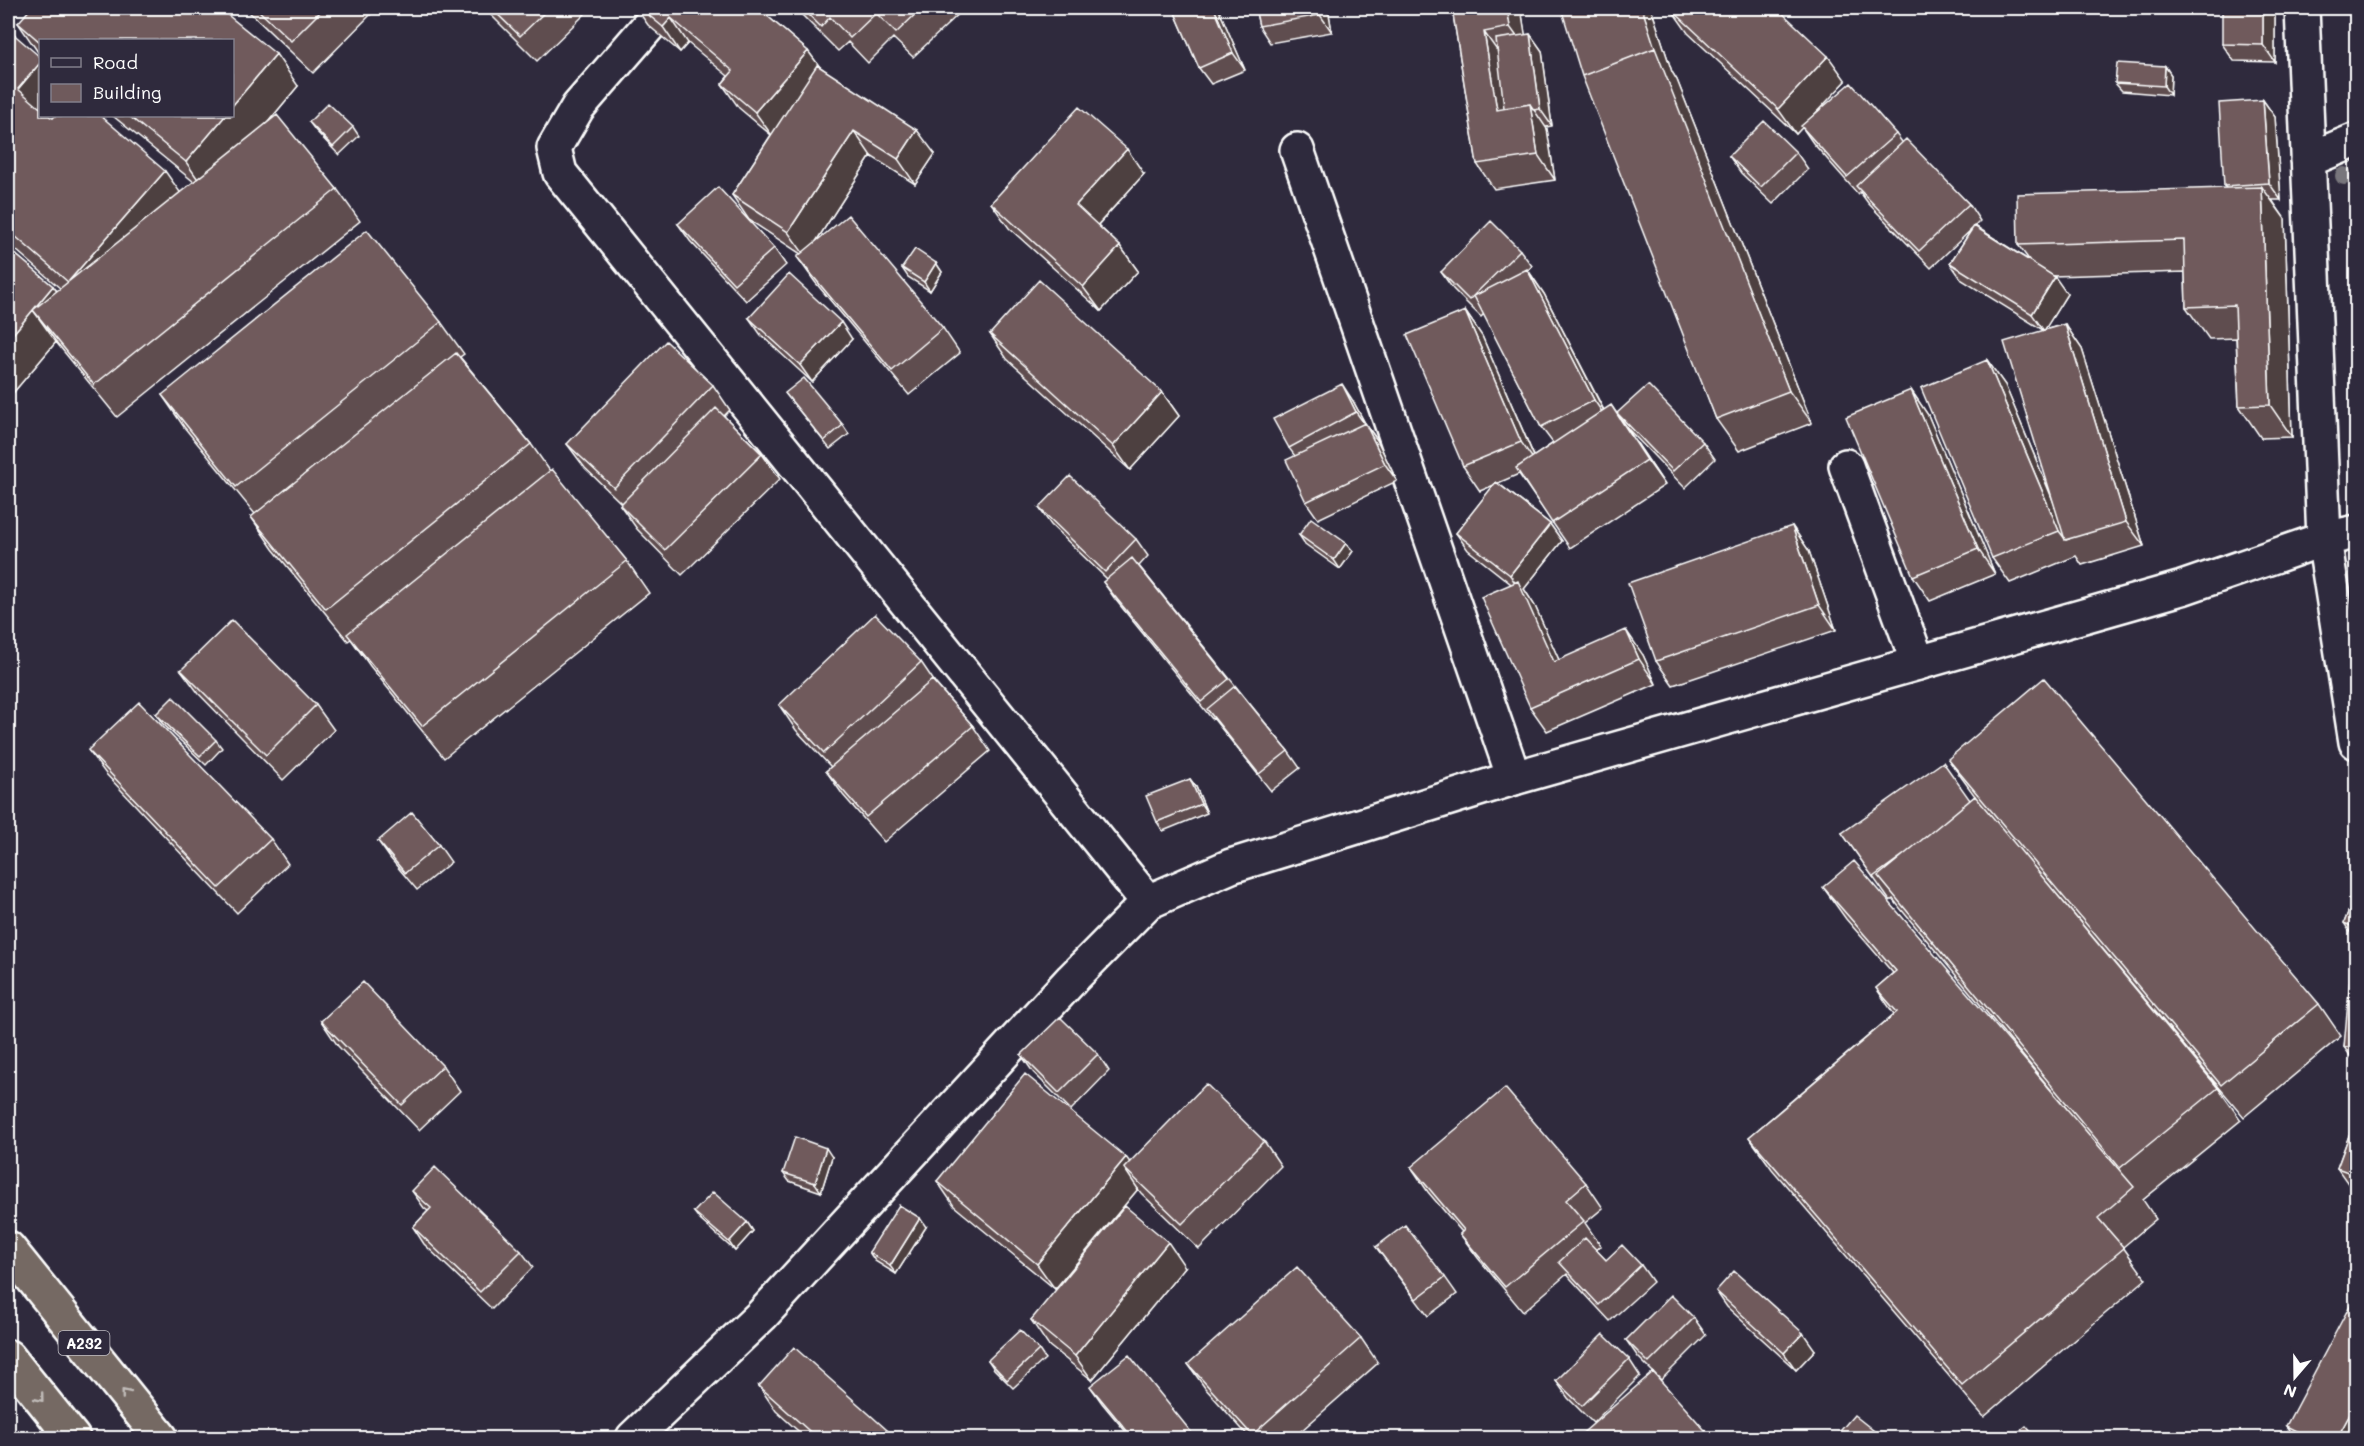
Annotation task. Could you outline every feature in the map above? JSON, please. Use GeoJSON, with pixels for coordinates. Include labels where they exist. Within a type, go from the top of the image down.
{"type":"FeatureCollection","features":[{"type":"Feature","properties":{"kind":"highway","name":"A232"},"geometry":{"type":"LineString","coordinates":[[8,1248],[161,1438]]}},
{"type":"Feature","properties":{"kind":"highway"},"geometry":{"type":"LineString","coordinates":[[8,1357],[73,1438]]}},
{"type":"Feature","properties":{"kind":"street"},"geometry":{"type":"LineString","coordinates":[[664,8],[578,107],[554,148],[560,173],[1148,902]]}},
{"type":"Feature","properties":{"kind":"street"},"geometry":{"type":"LineString","coordinates":[[2302,8],[2324,539],[2356,742]]}},
{"type":"Feature","properties":{"kind":"street"},"geometry":{"type":"LineString","coordinates":[[2308,160],[2356,140]]}},
{"type":"Feature","properties":{"kind":"street"},"geometry":{"type":"LineString","coordinates":[[1297,150],[1514,778]]}},
{"type":"Feature","properties":{"kind":"street"},"geometry":{"type":"LineString","coordinates":[[1846,466],[1918,663]]}},
{"type":"Feature","properties":{"kind":"street"},"geometry":{"type":"LineString","coordinates":[[633,1438],[762,1315],[1072,979],[1148,902],[1231,866],[1514,778],[2182,588],[2324,539],[2356,532]]}},
{"type":"Feature","properties":{"kind":"building"},"geometry":{"type":"Polygon","coordinates":[[[31,8],[219,8],[276,54],[234,104],[234,39],[39,39],[39,41],[18,23],[31,8]]]}},
{"type":"Feature","properties":{"kind":"building"},"geometry":{"type":"Polygon","coordinates":[[[256,8],[324,8],[291,41],[256,8]]]}},
{"type":"Feature","properties":{"kind":"building"},"geometry":{"type":"Polygon","coordinates":[[[491,8],[549,8],[520,36],[491,8]]]}},
{"type":"Feature","properties":{"kind":"building"},"geometry":{"type":"Polygon","coordinates":[[[640,8],[758,8],[808,51],[755,112],[722,84],[733,71],[671,18],[663,27],[640,8]]]}},
{"type":"Feature","properties":{"kind":"building"},"geometry":{"type":"Polygon","coordinates":[[[802,8],[922,8],[896,33],[876,13],[850,38],[830,17],[821,27],[802,8]]]}},
{"type":"Feature","properties":{"kind":"building"},"geometry":{"type":"Polygon","coordinates":[[[1173,8],[1214,8],[1233,53],[1199,68],[1173,8]]]}},
{"type":"Feature","properties":{"kind":"building"},"geometry":{"type":"Polygon","coordinates":[[[1255,8],[1319,8],[1320,15],[1259,26],[1255,8]]]}},
{"type":"Feature","properties":{"kind":"building"},"geometry":{"type":"Polygon","coordinates":[[[1452,8],[1507,8],[1510,27],[1484,32],[1497,110],[1530,104],[1538,155],[1477,164],[1452,8]]]}},
{"type":"Feature","properties":{"kind":"building"},"geometry":{"type":"Polygon","coordinates":[[[1561,8],[1642,8],[1655,48],[1582,76],[1561,8]]]}},
{"type":"Feature","properties":{"kind":"building"},"geometry":{"type":"Polygon","coordinates":[[[1672,8],[1777,8],[1828,56],[1778,109],[1672,8]]]}},
{"type":"Feature","properties":{"kind":"building"},"geometry":{"type":"Polygon","coordinates":[[[2222,8],[2263,8],[2263,45],[2222,44],[2222,8]]]}},
{"type":"Feature","properties":{"kind":"building"},"geometry":{"type":"Polygon","coordinates":[[[10,31],[39,56],[39,64],[18,89],[39,107],[39,117],[102,117],[165,171],[68,282],[8,230],[8,35],[10,31]]]}},
{"type":"Feature","properties":{"kind":"building"},"geometry":{"type":"Polygon","coordinates":[[[1530,34],[1540,109],[1534,110],[1530,104],[1504,108],[1496,39],[1530,34]]]}},
{"type":"Feature","properties":{"kind":"building"},"geometry":{"type":"Polygon","coordinates":[[[1655,48],[1789,391],[1716,419],[1582,76],[1655,48]]]}},
{"type":"Feature","properties":{"kind":"building"},"geometry":{"type":"Polygon","coordinates":[[[2117,63],[2165,66],[2164,86],[2115,83],[2117,63]]]}},
{"type":"Feature","properties":{"kind":"building"},"geometry":{"type":"Polygon","coordinates":[[[817,65],[917,130],[898,159],[854,131],[788,232],[732,195],[817,65]]]}},
{"type":"Feature","properties":{"kind":"building"},"geometry":{"type":"Polygon","coordinates":[[[1851,83],[1896,134],[1847,177],[1801,126],[1851,83]]]}},
{"type":"Feature","properties":{"kind":"building"},"geometry":{"type":"Polygon","coordinates":[[[2263,100],[2269,183],[2224,186],[2219,103],[2263,100]]]}},
{"type":"Feature","properties":{"kind":"building"},"geometry":{"type":"Polygon","coordinates":[[[328,103],[353,127],[333,147],[309,122],[328,103]]]}},
{"type":"Feature","properties":{"kind":"building"},"geometry":{"type":"Polygon","coordinates":[[[1079,107],[1127,149],[1076,205],[1120,246],[1083,287],[991,203],[1079,107]]]}},
{"type":"Feature","properties":{"kind":"building"},"geometry":{"type":"Polygon","coordinates":[[[277,115],[337,189],[94,385],[33,310],[277,115]]]}},
{"type":"Feature","properties":{"kind":"building"},"geometry":{"type":"Polygon","coordinates":[[[130,117],[224,117],[186,162],[130,117]]]}},
{"type":"Feature","properties":{"kind":"building"},"geometry":{"type":"Polygon","coordinates":[[[1764,121],[1796,152],[1761,187],[1729,156],[1764,121]]]}},
{"type":"Feature","properties":{"kind":"building"},"geometry":{"type":"Polygon","coordinates":[[[1906,139],[1969,204],[1919,251],[1856,186],[1906,139]]]}},
{"type":"Feature","properties":{"kind":"building"},"geometry":{"type":"Polygon","coordinates":[[[718,187],[774,248],[734,284],[678,224],[718,187]]]}},
{"type":"Feature","properties":{"kind":"building"},"geometry":{"type":"Polygon","coordinates":[[[2262,187],[2270,405],[2239,406],[2235,305],[2186,307],[2184,240],[2018,245],[2017,194],[2262,187]]]}},
{"type":"Feature","properties":{"kind":"building"},"geometry":{"type":"Polygon","coordinates":[[[848,215],[943,328],[892,371],[797,257],[848,215]]]}},
{"type":"Feature","properties":{"kind":"building"},"geometry":{"type":"Polygon","coordinates":[[[1491,221],[1520,250],[1469,300],[1441,272],[1491,221]]]}},
{"type":"Feature","properties":{"kind":"building"},"geometry":{"type":"Polygon","coordinates":[[[1974,226],[2055,277],[2032,314],[1950,263],[1974,226]]]}},
{"type":"Feature","properties":{"kind":"building"},"geometry":{"type":"Polygon","coordinates":[[[367,230],[441,322],[236,487],[162,395],[367,230]]]}},
{"type":"Feature","properties":{"kind":"building"},"geometry":{"type":"Polygon","coordinates":[[[8,248],[53,286],[8,340],[8,248]]]}},
{"type":"Feature","properties":{"kind":"building"},"geometry":{"type":"Polygon","coordinates":[[[915,249],[936,263],[924,282],[902,268],[915,249]]]}},
{"type":"Feature","properties":{"kind":"building"},"geometry":{"type":"Polygon","coordinates":[[[1527,269],[1594,400],[1541,427],[1474,296],[1527,269]]]}},
{"type":"Feature","properties":{"kind":"building"},"geometry":{"type":"Polygon","coordinates":[[[789,274],[841,322],[800,365],[749,318],[789,274]]]}},
{"type":"Feature","properties":{"kind":"building"},"geometry":{"type":"Polygon","coordinates":[[[1039,280],[1162,392],[1113,446],[990,334],[1039,280]]]}},
{"type":"Feature","properties":{"kind":"building"},"geometry":{"type":"Polygon","coordinates":[[[1465,311],[1521,442],[1463,466],[1407,335],[1465,311]]]}},
{"type":"Feature","properties":{"kind":"building"},"geometry":{"type":"Polygon","coordinates":[[[2065,324],[2126,522],[2065,540],[2004,342],[2065,324]]]}},
{"type":"Feature","properties":{"kind":"building"},"geometry":{"type":"Polygon","coordinates":[[[2356,329],[2356,348],[2349,333],[2356,329]]]}},
{"type":"Feature","properties":{"kind":"building"},"geometry":{"type":"Polygon","coordinates":[[[666,341],[713,385],[614,488],[567,444],[666,341]]]}},
{"type":"Feature","properties":{"kind":"building"},"geometry":{"type":"Polygon","coordinates":[[[456,353],[531,444],[326,609],[251,517],[456,353]]]}},
{"type":"Feature","properties":{"kind":"building"},"geometry":{"type":"Polygon","coordinates":[[[1987,360],[2059,531],[1992,558],[1921,388],[1987,360]]]}},
{"type":"Feature","properties":{"kind":"building"},"geometry":{"type":"Polygon","coordinates":[[[804,378],[843,425],[824,441],[785,393],[804,378]]]}},
{"type":"Feature","properties":{"kind":"building"},"geometry":{"type":"Polygon","coordinates":[[[1342,384],[1356,412],[1289,448],[1273,419],[1342,384]]]}},
{"type":"Feature","properties":{"kind":"building"},"geometry":{"type":"Polygon","coordinates":[[[1648,385],[1703,442],[1673,471],[1617,413],[1648,385]]]}},
{"type":"Feature","properties":{"kind":"building"},"geometry":{"type":"Polygon","coordinates":[[[1911,390],[1978,549],[1913,576],[1846,417],[1911,390]]]}},
{"type":"Feature","properties":{"kind":"building"},"geometry":{"type":"Polygon","coordinates":[[[1611,405],[1647,460],[1552,523],[1516,468],[1611,405]]]}},
{"type":"Feature","properties":{"kind":"building"},"geometry":{"type":"Polygon","coordinates":[[[716,408],[762,454],[665,550],[620,505],[716,408]]]}},
{"type":"Feature","properties":{"kind":"building"},"geometry":{"type":"Polygon","coordinates":[[[1365,423],[1385,464],[1306,502],[1286,460],[1365,423]]]}},
{"type":"Feature","properties":{"kind":"building"},"geometry":{"type":"Polygon","coordinates":[[[552,469],[627,561],[422,726],[347,634],[552,469]]]}},
{"type":"Feature","properties":{"kind":"building"},"geometry":{"type":"Polygon","coordinates":[[[1070,476],[1136,539],[1105,572],[1039,508],[1070,476]]]}},
{"type":"Feature","properties":{"kind":"building"},"geometry":{"type":"Polygon","coordinates":[[[1496,482],[1550,524],[1510,575],[1456,533],[1496,482]]]}},
{"type":"Feature","properties":{"kind":"building"},"geometry":{"type":"Polygon","coordinates":[[[1311,518],[1346,543],[1334,560],[1299,535],[1311,518]]]}},
{"type":"Feature","properties":{"kind":"building"},"geometry":{"type":"Polygon","coordinates":[[[1792,526],[1819,605],[1656,661],[1628,583],[1792,526]]]}},
{"type":"Feature","properties":{"kind":"building"},"geometry":{"type":"Polygon","coordinates":[[[1132,558],[1229,679],[1201,702],[1103,582],[1132,558]]]}},
{"type":"Feature","properties":{"kind":"building"},"geometry":{"type":"Polygon","coordinates":[[[1518,581],[1554,662],[1626,630],[1639,659],[1530,707],[1481,597],[1518,581]]]}},
{"type":"Feature","properties":{"kind":"building"},"geometry":{"type":"Polygon","coordinates":[[[875,614],[921,662],[824,753],[779,705],[875,614]]]}},
{"type":"Feature","properties":{"kind":"building"},"geometry":{"type":"Polygon","coordinates":[[[232,620],[316,705],[266,755],[181,670],[232,620]]]}},
{"type":"Feature","properties":{"kind":"building"},"geometry":{"type":"Polygon","coordinates":[[[2044,678],[2319,1004],[2221,1085],[1948,759],[2044,678]]]}},
{"type":"Feature","properties":{"kind":"building"},"geometry":{"type":"Polygon","coordinates":[[[932,680],[973,726],[866,817],[826,771],[932,680]]]}},
{"type":"Feature","properties":{"kind":"building"},"geometry":{"type":"Polygon","coordinates":[[[1235,686],[1288,751],[1259,774],[1207,709],[1235,686]]]}},
{"type":"Feature","properties":{"kind":"building"},"geometry":{"type":"Polygon","coordinates":[[[173,697],[216,740],[200,756],[156,714],[173,697]]]}},
{"type":"Feature","properties":{"kind":"building"},"geometry":{"type":"Polygon","coordinates":[[[139,702],[271,839],[219,888],[88,750],[139,702]]]}},
{"type":"Feature","properties":{"kind":"building"},"geometry":{"type":"Polygon","coordinates":[[[1943,762],[1970,800],[1873,877],[1842,833],[1943,762]]]}},
{"type":"Feature","properties":{"kind":"building"},"geometry":{"type":"Polygon","coordinates":[[[1190,779],[1201,804],[1157,822],[1146,796],[1190,779]]]}},
{"type":"Feature","properties":{"kind":"building"},"geometry":{"type":"Polygon","coordinates":[[[1975,796],[2218,1088],[2120,1168],[1878,876],[1975,796]]]}},
{"type":"Feature","properties":{"kind":"building"},"geometry":{"type":"Polygon","coordinates":[[[412,812],[439,845],[405,873],[378,841],[412,812]]]}},
{"type":"Feature","properties":{"kind":"building"},"geometry":{"type":"Polygon","coordinates":[[[1854,861],[2134,1187],[2098,1218],[2124,1248],[1962,1385],[1749,1137],[1897,1012],[1876,988],[1896,971],[1823,887],[1854,861]]]}},
{"type":"Feature","properties":{"kind":"building"},"geometry":{"type":"Polygon","coordinates":[[[2356,892],[2356,928],[2344,923],[2356,892]]]}},
{"type":"Feature","properties":{"kind":"building"},"geometry":{"type":"Polygon","coordinates":[[[2352,956],[2356,957],[2356,1048],[2344,1047],[2352,956]]]}},
{"type":"Feature","properties":{"kind":"building"},"geometry":{"type":"Polygon","coordinates":[[[363,982],[443,1066],[402,1105],[321,1021],[363,982]]]}},
{"type":"Feature","properties":{"kind":"building"},"geometry":{"type":"Polygon","coordinates":[[[1060,1017],[1098,1054],[1059,1093],[1021,1055],[1060,1017]]]}},
{"type":"Feature","properties":{"kind":"building"},"geometry":{"type":"Polygon","coordinates":[[[1025,1074],[1126,1157],[1037,1264],[937,1181],[1025,1074]]]}},
{"type":"Feature","properties":{"kind":"building"},"geometry":{"type":"Polygon","coordinates":[[[1206,1084],[1264,1141],[1182,1224],[1124,1168],[1206,1084]]]}},
{"type":"Feature","properties":{"kind":"building"},"geometry":{"type":"Polygon","coordinates":[[[1505,1088],[1586,1183],[1566,1200],[1584,1221],[1505,1287],[1460,1234],[1464,1230],[1411,1167],[1505,1088]]]}},
{"type":"Feature","properties":{"kind":"building"},"geometry":{"type":"Polygon","coordinates":[[[2356,1117],[2356,1175],[2337,1168],[2356,1117]]]}},
{"type":"Feature","properties":{"kind":"building"},"geometry":{"type":"Polygon","coordinates":[[[795,1137],[826,1148],[815,1183],[783,1173],[795,1137]]]}},
{"type":"Feature","properties":{"kind":"building"},"geometry":{"type":"Polygon","coordinates":[[[435,1167],[521,1251],[480,1292],[413,1227],[431,1208],[412,1191],[435,1167]]]}},
{"type":"Feature","properties":{"kind":"building"},"geometry":{"type":"Polygon","coordinates":[[[713,1192],[747,1222],[729,1242],[694,1212],[713,1192]]]}},
{"type":"Feature","properties":{"kind":"building"},"geometry":{"type":"Polygon","coordinates":[[[899,1205],[920,1218],[890,1266],[869,1252],[899,1205]]]}},
{"type":"Feature","properties":{"kind":"building"},"geometry":{"type":"Polygon","coordinates":[[[1125,1206],[1168,1242],[1075,1356],[1031,1320],[1125,1206]]]}},
{"type":"Feature","properties":{"kind":"building"},"geometry":{"type":"Polygon","coordinates":[[[1405,1225],[1445,1277],[1416,1299],[1376,1247],[1405,1225]]]}},
{"type":"Feature","properties":{"kind":"building"},"geometry":{"type":"Polygon","coordinates":[[[1585,1238],[1606,1260],[1622,1245],[1641,1265],[1599,1305],[1559,1262],[1585,1238]]]}},
{"type":"Feature","properties":{"kind":"building"},"geometry":{"type":"Polygon","coordinates":[[[1297,1267],[1361,1338],[1252,1435],[1188,1364],[1297,1267]]]}},
{"type":"Feature","properties":{"kind":"building"},"geometry":{"type":"Polygon","coordinates":[[[1734,1271],[1803,1333],[1784,1353],[1716,1291],[1734,1271]]]}},
{"type":"Feature","properties":{"kind":"building"},"geometry":{"type":"Polygon","coordinates":[[[2356,1294],[2356,1403],[2337,1438],[2310,1438],[2286,1426],[2356,1294]]]}},
{"type":"Feature","properties":{"kind":"building"},"geometry":{"type":"Polygon","coordinates":[[[1671,1295],[1694,1318],[1649,1363],[1626,1340],[1671,1295]]]}},
{"type":"Feature","properties":{"kind":"building"},"geometry":{"type":"Polygon","coordinates":[[[1020,1330],[1039,1350],[1007,1380],[988,1360],[1020,1330]]]}},
{"type":"Feature","properties":{"kind":"building"},"geometry":{"type":"Polygon","coordinates":[[[1603,1334],[1629,1359],[1582,1406],[1556,1381],[1603,1334]]]}},
{"type":"Feature","properties":{"kind":"building"},"geometry":{"type":"Polygon","coordinates":[[[794,1347],[896,1438],[817,1438],[759,1386],[794,1347]]]}},
{"type":"Feature","properties":{"kind":"building"},"geometry":{"type":"Polygon","coordinates":[[[1129,1355],[1196,1438],[1133,1438],[1090,1386],[1129,1355]]]}},
{"type":"Feature","properties":{"kind":"building"},"geometry":{"type":"Polygon","coordinates":[[[1653,1372],[1712,1438],[1577,1438],[1653,1372]]]}},
{"type":"Feature","properties":{"kind":"building"},"geometry":{"type":"Polygon","coordinates":[[[1854,1415],[1883,1438],[1835,1437],[1854,1415]]]}},
{"type":"Feature","properties":{"kind":"building"},"geometry":{"type":"Polygon","coordinates":[[[2026,1426],[2036,1438],[2011,1438],[2026,1426]]]}}]}
